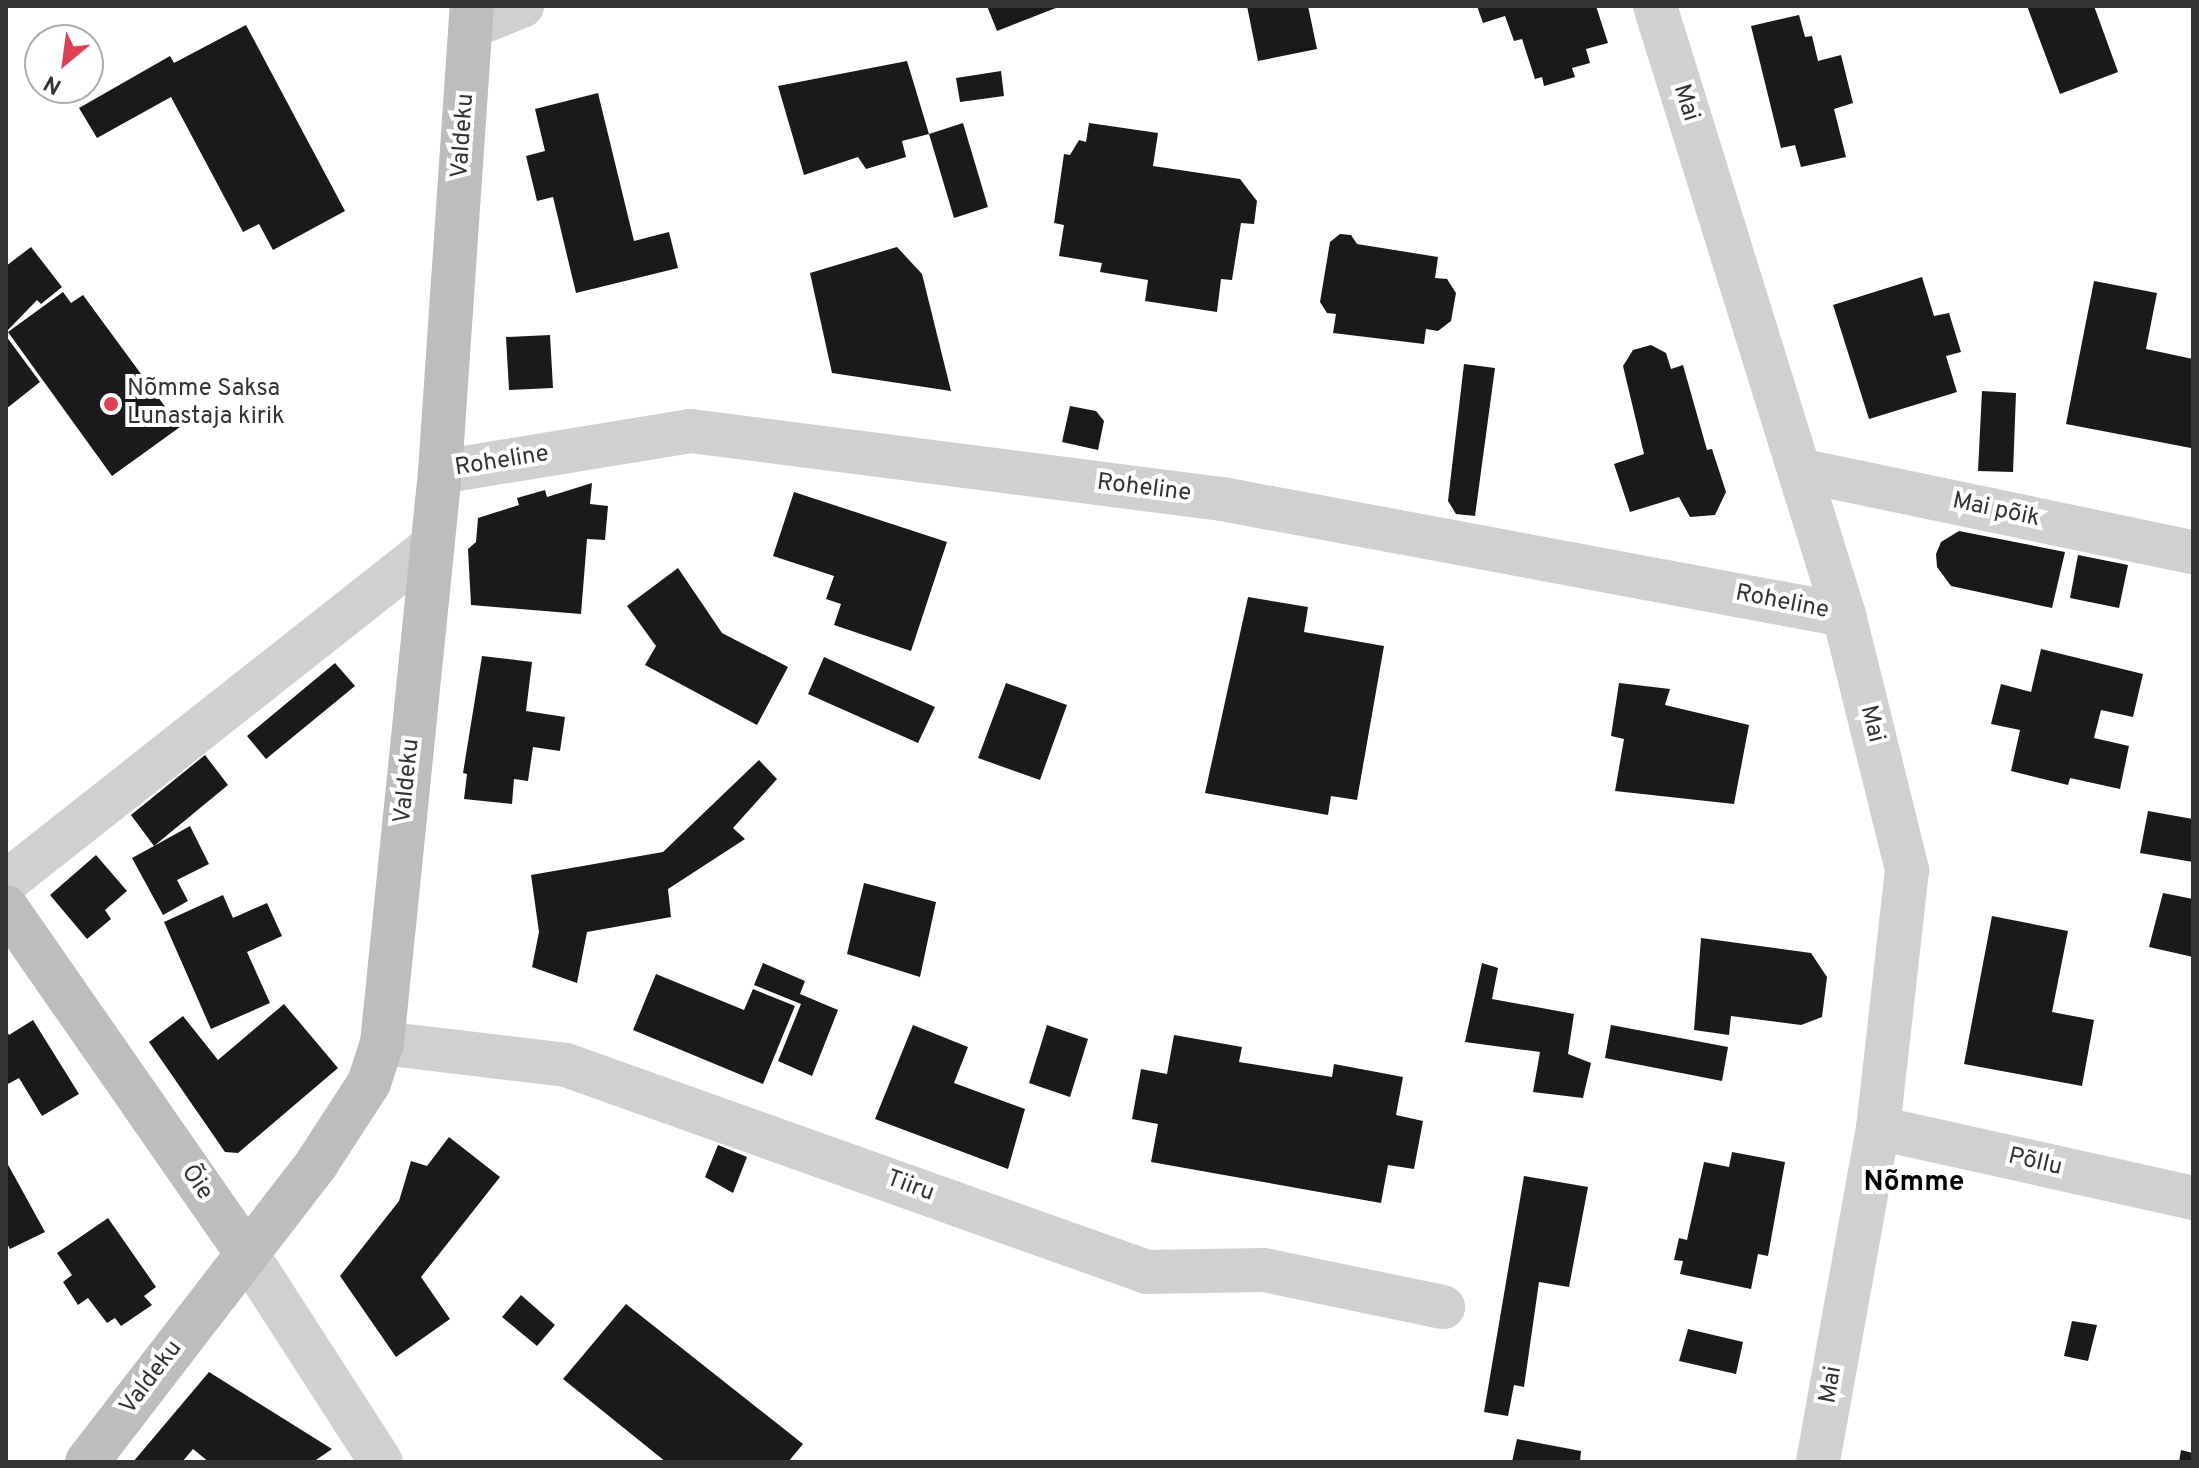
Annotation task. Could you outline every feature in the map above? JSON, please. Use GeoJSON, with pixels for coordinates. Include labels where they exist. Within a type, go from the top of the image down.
{"type":"FeatureCollection","features":[{"type":"Feature","properties":{"kind":"street"},"geometry":{"type":"LineString","coordinates":[[472,16],[522,6]]}},
{"type":"Feature","properties":{"kind":"street","name":"Mai"},"geometry":{"type":"LineString","coordinates":[[1655,6],[1844,615],[1907,870],[1878,1128],[1818,1462]]}},
{"type":"Feature","properties":{"kind":"street","name":"Valdeku"},"geometry":{"type":"LineString","coordinates":[[87,1462],[317,1163],[369,1083],[382,1043],[440,472],[472,16]]}},
{"type":"Feature","properties":{"kind":"street","name":"Roheline"},"geometry":{"type":"LineString","coordinates":[[440,472],[691,431],[1222,499],[1844,615]]}},
{"type":"Feature","properties":{"kind":"street","name":"Mai põik"},"geometry":{"type":"LineString","coordinates":[[1799,470],[2193,552]]}},
{"type":"Feature","properties":{"kind":"street"},"geometry":{"type":"LineString","coordinates":[[6,882],[432,546]]}},
{"type":"Feature","properties":{"kind":"street","name":"Õie"},"geometry":{"type":"LineString","coordinates":[[6,907],[247,1254],[381,1462]]}},
{"type":"Feature","properties":{"kind":"street","name":"Tiiru"},"geometry":{"type":"LineString","coordinates":[[382,1043],[566,1065],[1147,1272],[1264,1270],[1443,1307]]}},
{"type":"Feature","properties":{"kind":"street","name":"Põllu"},"geometry":{"type":"LineString","coordinates":[[1878,1128],[2193,1198]]}},
{"type":"Feature","properties":{"kind":"building"},"geometry":{"type":"Polygon","coordinates":[[[987,6],[1061,6],[997,31],[987,6]]]}},
{"type":"Feature","properties":{"kind":"building"},"geometry":{"type":"Polygon","coordinates":[[[1247,6],[1308,6],[1317,49],[1258,61],[1247,6]]]}},
{"type":"Feature","properties":{"kind":"building"},"geometry":{"type":"Polygon","coordinates":[[[1477,6],[1596,6],[1608,43],[1586,49],[1590,63],[1572,68],[1575,77],[1544,86],[1542,77],[1535,79],[1522,39],[1514,41],[1505,16],[1483,23],[1477,6]]]}},
{"type":"Feature","properties":{"kind":"building"},"geometry":{"type":"Polygon","coordinates":[[[2027,6],[2094,6],[2118,72],[2060,94],[2027,6]]]}},
{"type":"Feature","properties":{"kind":"building"},"geometry":{"type":"Polygon","coordinates":[[[1799,15],[1805,37],[1812,36],[1818,61],[1841,55],[1853,103],[1834,109],[1846,157],[1801,167],[1795,145],[1781,148],[1751,26],[1799,15]]]}},
{"type":"Feature","properties":{"kind":"building"},"geometry":{"type":"Polygon","coordinates":[[[246,25],[345,211],[273,250],[259,224],[243,232],[171,97],[97,138],[79,108],[86,104],[104,104],[104,94],[170,56],[174,63],[246,25]]]}},
{"type":"Feature","properties":{"kind":"building"},"geometry":{"type":"Polygon","coordinates":[[[907,61],[929,134],[902,141],[906,157],[866,169],[858,157],[804,175],[778,86],[907,61]]]}},
{"type":"Feature","properties":{"kind":"building"},"geometry":{"type":"Polygon","coordinates":[[[1001,71],[1004,96],[960,102],[956,78],[1001,71]]]}},
{"type":"Feature","properties":{"kind":"building"},"geometry":{"type":"Polygon","coordinates":[[[598,93],[634,241],[669,232],[678,268],[576,293],[553,197],[537,201],[526,156],[545,151],[535,109],[598,93]]]}},
{"type":"Feature","properties":{"kind":"building"},"geometry":{"type":"Polygon","coordinates":[[[963,123],[988,207],[954,218],[929,134],[963,123]]]}},
{"type":"Feature","properties":{"kind":"building"},"geometry":{"type":"Polygon","coordinates":[[[1089,123],[1158,133],[1153,166],[1240,179],[1257,201],[1254,224],[1241,223],[1232,280],[1221,279],[1217,312],[1145,301],[1148,280],[1100,272],[1102,263],[1059,256],[1064,225],[1054,223],[1064,154],[1070,155],[1079,140],[1086,142],[1089,123]]]}},
{"type":"Feature","properties":{"kind":"building"},"geometry":{"type":"Polygon","coordinates":[[[1340,234],[1351,235],[1357,244],[1438,257],[1435,278],[1447,279],[1456,293],[1451,321],[1438,331],[1426,329],[1424,344],[1333,333],[1336,314],[1327,313],[1320,302],[1330,242],[1340,234]]]}},
{"type":"Feature","properties":{"kind":"building"},"geometry":{"type":"Polygon","coordinates":[[[31,247],[62,287],[41,304],[37,300],[8,330],[6,266],[31,247]]]}},
{"type":"Feature","properties":{"kind":"building"},"geometry":{"type":"Polygon","coordinates":[[[897,247],[922,274],[951,391],[832,373],[810,273],[897,247]]]}},
{"type":"Feature","properties":{"kind":"building"},"geometry":{"type":"Polygon","coordinates":[[[1922,277],[1934,316],[1949,313],[1961,352],[1946,356],[1957,392],[1869,419],[1833,305],[1922,277]]]}},
{"type":"Feature","properties":{"kind":"building"},"geometry":{"type":"Polygon","coordinates":[[[2094,281],[2157,293],[2146,349],[2193,359],[2191,448],[2066,424],[2094,281]]]}},
{"type":"Feature","properties":{"kind":"building","name":"Nõmme Saksa Lunastaja kirik"},"geometry":{"type":"Polygon","coordinates":[[[63,292],[71,303],[83,295],[180,427],[112,476],[8,332],[63,292]]]}},
{"type":"Feature","properties":{"kind":"building"},"geometry":{"type":"Polygon","coordinates":[[[550,335],[553,388],[509,390],[506,337],[550,335]]]}},
{"type":"Feature","properties":{"kind":"building"},"geometry":{"type":"Polygon","coordinates":[[[6,336],[40,382],[6,409],[6,336]]]}},
{"type":"Feature","properties":{"kind":"building"},"geometry":{"type":"Polygon","coordinates":[[[1651,345],[1666,353],[1671,369],[1683,365],[1707,450],[1712,449],[1726,492],[1715,515],[1690,517],[1679,497],[1630,512],[1614,464],[1644,454],[1623,366],[1633,350],[1651,345]]]}},
{"type":"Feature","properties":{"kind":"building"},"geometry":{"type":"Polygon","coordinates":[[[1464,364],[1495,368],[1475,516],[1456,514],[1448,501],[1464,364]]]}},
{"type":"Feature","properties":{"kind":"building"},"geometry":{"type":"Polygon","coordinates":[[[1982,391],[2016,393],[2013,472],[1978,471],[1982,391]]]}},
{"type":"Feature","properties":{"kind":"building"},"geometry":{"type":"Polygon","coordinates":[[[1070,406],[1096,411],[1104,421],[1098,450],[1062,442],[1070,406]]]}},
{"type":"Feature","properties":{"kind":"building"},"geometry":{"type":"Polygon","coordinates":[[[592,483],[590,504],[608,506],[605,540],[587,539],[581,614],[471,605],[468,549],[476,542],[478,518],[519,505],[517,498],[545,490],[547,497],[592,483]]]}},
{"type":"Feature","properties":{"kind":"building"},"geometry":{"type":"Polygon","coordinates":[[[794,492],[947,542],[911,651],[834,625],[841,604],[826,599],[834,576],[773,556],[794,492]]]}},
{"type":"Feature","properties":{"kind":"building"},"geometry":{"type":"Polygon","coordinates":[[[1959,531],[2065,552],[2052,608],[1951,586],[1937,567],[1936,554],[1941,542],[1959,531]]]}},
{"type":"Feature","properties":{"kind":"building"},"geometry":{"type":"Polygon","coordinates":[[[2078,555],[2128,565],[2119,608],[2070,598],[2078,555]]]}},
{"type":"Feature","properties":{"kind":"building"},"geometry":{"type":"Polygon","coordinates":[[[678,568],[722,633],[788,667],[757,725],[645,665],[656,646],[627,606],[678,568]]]}},
{"type":"Feature","properties":{"kind":"building"},"geometry":{"type":"Polygon","coordinates":[[[1248,597],[1308,607],[1304,632],[1384,646],[1357,800],[1331,796],[1328,815],[1205,793],[1248,597]]]}},
{"type":"Feature","properties":{"kind":"building"},"geometry":{"type":"Polygon","coordinates":[[[2041,649],[2143,674],[2133,717],[2101,710],[2094,738],[2129,746],[2120,789],[2070,778],[2068,785],[2011,771],[2020,730],[1991,724],[2001,684],[2031,692],[2041,649]]]}},
{"type":"Feature","properties":{"kind":"building"},"geometry":{"type":"Polygon","coordinates":[[[482,656],[532,662],[526,711],[565,717],[560,751],[533,747],[528,781],[514,779],[512,804],[464,799],[467,774],[463,773],[482,656]]]}},
{"type":"Feature","properties":{"kind":"building"},"geometry":{"type":"Polygon","coordinates":[[[824,657],[935,707],[918,743],[808,694],[824,657]]]}},
{"type":"Feature","properties":{"kind":"building"},"geometry":{"type":"Polygon","coordinates":[[[335,663],[355,686],[266,759],[247,736],[335,663]]]}},
{"type":"Feature","properties":{"kind":"building"},"geometry":{"type":"Polygon","coordinates":[[[1006,683],[1067,705],[1040,780],[978,758],[1006,683]]]}},
{"type":"Feature","properties":{"kind":"building"},"geometry":{"type":"Polygon","coordinates":[[[1619,683],[1670,689],[1665,705],[1749,725],[1734,804],[1615,791],[1624,739],[1611,736],[1619,683]]]}},
{"type":"Feature","properties":{"kind":"building"},"geometry":{"type":"Polygon","coordinates":[[[205,755],[228,785],[154,846],[131,815],[205,755]]]}},
{"type":"Feature","properties":{"kind":"building"},"geometry":{"type":"Polygon","coordinates":[[[759,760],[777,779],[733,828],[745,839],[668,889],[671,917],[587,932],[577,983],[532,967],[539,932],[531,875],[663,852],[759,760]]]}},
{"type":"Feature","properties":{"kind":"building"},"geometry":{"type":"Polygon","coordinates":[[[2148,811],[2193,819],[2193,862],[2140,853],[2148,811]]]}},
{"type":"Feature","properties":{"kind":"building"},"geometry":{"type":"Polygon","coordinates":[[[190,826],[209,864],[177,880],[188,901],[163,915],[132,858],[190,826]]]}},
{"type":"Feature","properties":{"kind":"building"},"geometry":{"type":"Polygon","coordinates":[[[96,855],[127,891],[105,910],[111,919],[87,939],[50,895],[96,855]]]}},
{"type":"Feature","properties":{"kind":"building"},"geometry":{"type":"Polygon","coordinates":[[[864,883],[936,902],[920,977],[847,954],[864,883]]]}},
{"type":"Feature","properties":{"kind":"building"},"geometry":{"type":"Polygon","coordinates":[[[2163,893],[2193,899],[2193,957],[2149,947],[2163,893]]]}},
{"type":"Feature","properties":{"kind":"building"},"geometry":{"type":"Polygon","coordinates":[[[223,895],[233,918],[267,903],[282,936],[247,952],[270,1003],[211,1029],[164,922],[223,895]]]}},
{"type":"Feature","properties":{"kind":"building"},"geometry":{"type":"Polygon","coordinates":[[[1992,916],[2068,931],[2052,1012],[2094,1020],[2082,1086],[1964,1064],[1992,916]]]}},
{"type":"Feature","properties":{"kind":"building"},"geometry":{"type":"Polygon","coordinates":[[[1701,938],[1811,953],[1827,977],[1822,1017],[1801,1025],[1731,1016],[1729,1035],[1694,1030],[1701,938]]]}},
{"type":"Feature","properties":{"kind":"building"},"geometry":{"type":"Polygon","coordinates":[[[763,963],[805,981],[800,994],[838,1010],[812,1076],[778,1061],[801,1004],[754,985],[763,963]]]}},
{"type":"Feature","properties":{"kind":"building"},"geometry":{"type":"Polygon","coordinates":[[[1482,963],[1498,968],[1492,999],[1574,1014],[1568,1054],[1591,1063],[1583,1098],[1533,1092],[1540,1052],[1465,1042],[1482,963]]]}},
{"type":"Feature","properties":{"kind":"building"},"geometry":{"type":"Polygon","coordinates":[[[656,974],[744,1010],[753,989],[795,1006],[763,1084],[633,1030],[656,974]]]}},
{"type":"Feature","properties":{"kind":"building"},"geometry":{"type":"Polygon","coordinates":[[[284,1004],[338,1068],[238,1153],[225,1152],[149,1042],[183,1016],[218,1060],[284,1004]]]}},
{"type":"Feature","properties":{"kind":"building"},"geometry":{"type":"Polygon","coordinates":[[[33,1020],[79,1094],[42,1116],[19,1078],[6,1085],[6,1029],[9,1035],[33,1020]]]}},
{"type":"Feature","properties":{"kind":"building"},"geometry":{"type":"Polygon","coordinates":[[[913,1025],[968,1047],[954,1083],[1025,1109],[1008,1169],[875,1119],[913,1025]]]}},
{"type":"Feature","properties":{"kind":"building"},"geometry":{"type":"Polygon","coordinates":[[[1047,1025],[1088,1039],[1070,1097],[1029,1083],[1047,1025]]]}},
{"type":"Feature","properties":{"kind":"building"},"geometry":{"type":"Polygon","coordinates":[[[1611,1025],[1728,1047],[1722,1081],[1605,1058],[1611,1025]]]}},
{"type":"Feature","properties":{"kind":"building"},"geometry":{"type":"Polygon","coordinates":[[[1174,1035],[1242,1047],[1239,1062],[1332,1077],[1334,1064],[1403,1077],[1396,1115],[1423,1121],[1414,1169],[1388,1165],[1381,1203],[1151,1162],[1158,1124],[1132,1119],[1141,1069],[1167,1074],[1174,1035]]]}},
{"type":"Feature","properties":{"kind":"building"},"geometry":{"type":"Polygon","coordinates":[[[449,1137],[500,1177],[421,1277],[450,1319],[396,1357],[340,1276],[399,1201],[411,1161],[427,1166],[449,1137]]]}},
{"type":"Feature","properties":{"kind":"building"},"geometry":{"type":"Polygon","coordinates":[[[718,1145],[747,1157],[733,1193],[705,1177],[718,1145]]]}},
{"type":"Feature","properties":{"kind":"building"},"geometry":{"type":"Polygon","coordinates":[[[1732,1152],[1785,1162],[1768,1256],[1758,1254],[1751,1289],[1680,1274],[1683,1261],[1674,1260],[1679,1238],[1687,1240],[1704,1162],[1729,1167],[1732,1152]]]}},
{"type":"Feature","properties":{"kind":"building"},"geometry":{"type":"Polygon","coordinates":[[[6,1161],[45,1232],[10,1249],[6,1242],[6,1161]]]}},
{"type":"Feature","properties":{"kind":"building"},"geometry":{"type":"Polygon","coordinates":[[[1524,1176],[1588,1187],[1569,1287],[1539,1282],[1524,1387],[1514,1385],[1508,1416],[1484,1412],[1524,1176]]]}},
{"type":"Feature","properties":{"kind":"building"},"geometry":{"type":"Polygon","coordinates":[[[108,1218],[156,1287],[144,1296],[152,1305],[121,1326],[115,1318],[107,1323],[88,1298],[78,1305],[63,1282],[72,1275],[57,1253],[108,1218]]]}},
{"type":"Feature","properties":{"kind":"building"},"geometry":{"type":"Polygon","coordinates":[[[521,1295],[555,1325],[537,1346],[502,1317],[521,1295]]]}},
{"type":"Feature","properties":{"kind":"building"},"geometry":{"type":"Polygon","coordinates":[[[626,1304],[803,1444],[788,1462],[666,1462],[563,1379],[626,1304]]]}},
{"type":"Feature","properties":{"kind":"building"},"geometry":{"type":"Polygon","coordinates":[[[2072,1321],[2097,1325],[2088,1361],[2064,1356],[2072,1321]]]}},
{"type":"Feature","properties":{"kind":"building"},"geometry":{"type":"Polygon","coordinates":[[[1688,1329],[1743,1342],[1736,1374],[1679,1361],[1688,1329]]]}},
{"type":"Feature","properties":{"kind":"building"},"geometry":{"type":"Polygon","coordinates":[[[209,1372],[332,1449],[313,1462],[209,1462],[193,1449],[182,1462],[133,1462],[209,1372]]]}},
{"type":"Feature","properties":{"kind":"building"},"geometry":{"type":"Polygon","coordinates":[[[1517,1439],[1581,1451],[1580,1462],[1512,1462],[1517,1439]]]}},
{"type":"Feature","properties":{"kind":"building"},"geometry":{"type":"Polygon","coordinates":[[[2181,1450],[2193,1453],[2193,1462],[2179,1462],[2181,1450]]]}},
{"type":"Feature","properties":{"kind":"place","name":"Nõmme Saksa Lunastaja kirik"},"geometry":{"type":"Point","coordinates":[111,404]}},
{"type":"Feature","properties":{"kind":"district","name":"Nõmme"},"geometry":{"type":"Point","coordinates":[1914,1183]}}]}
